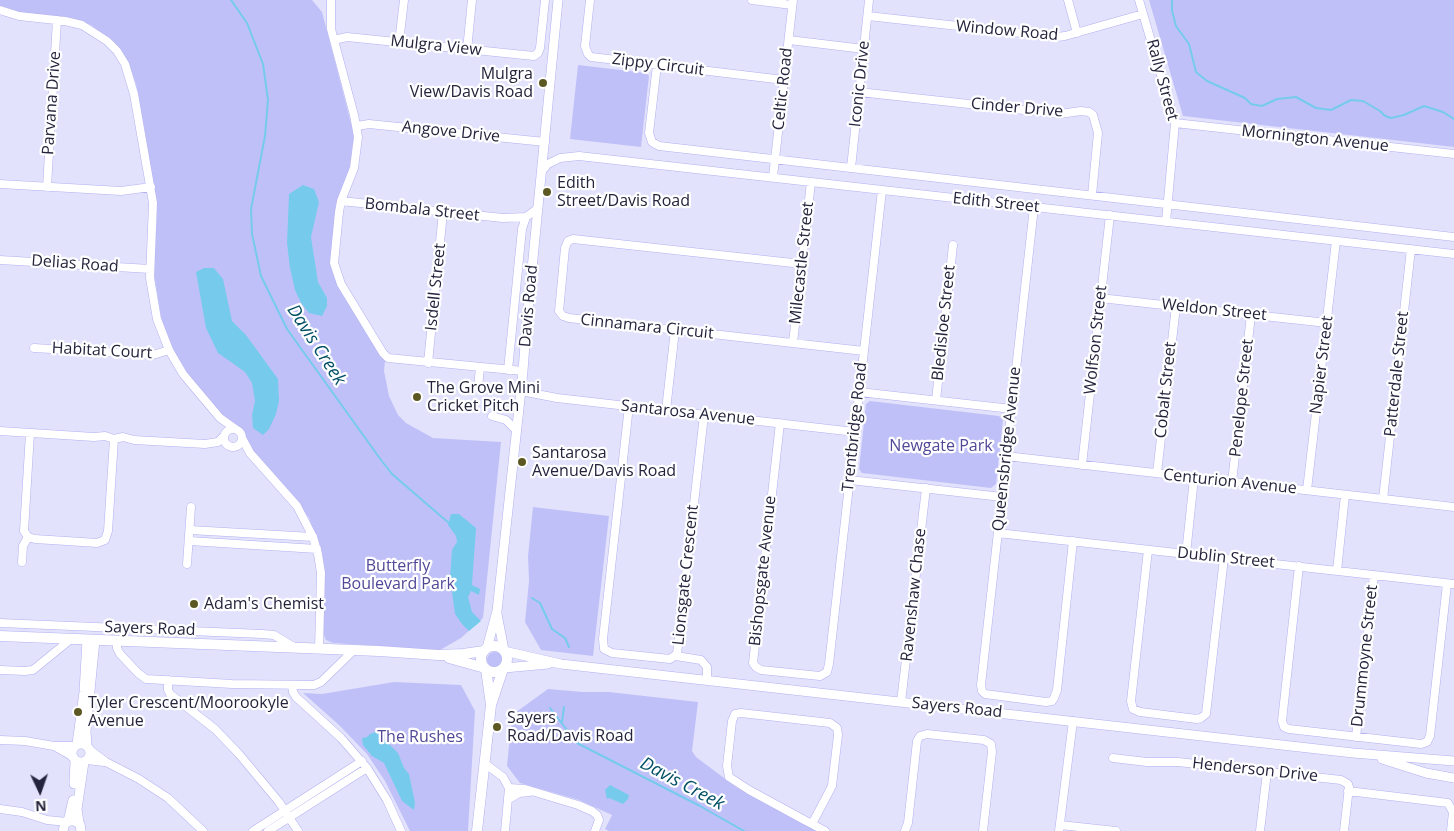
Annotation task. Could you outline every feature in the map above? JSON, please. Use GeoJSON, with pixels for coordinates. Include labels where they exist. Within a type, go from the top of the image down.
{"type":"FeatureCollection","features":[{"type":"Feature","properties":{"kind":"main road","name":"Sayers Road"},"geometry":{"type":"LineString","coordinates":[[0,636],[438,655],[463,654],[486,649]]}},
{"type":"Feature","properties":{"kind":"main road"},"geometry":{"type":"LineString","coordinates":[[477,831],[491,705],[508,661],[504,650],[496,646],[486,649],[481,661],[485,669],[491,705]]}},
{"type":"Feature","properties":{"kind":"main road","name":"Sayers Road"},"geometry":{"type":"LineString","coordinates":[[438,655],[485,669]]}},
{"type":"Feature","properties":{"kind":"main road"},"geometry":{"type":"LineString","coordinates":[[485,669],[494,672],[504,668]]}},
{"type":"Feature","properties":{"kind":"street"},"geometry":{"type":"LineString","coordinates":[[331,0],[330,21],[357,126],[358,142],[354,168],[341,201],[334,263],[341,284],[386,357],[428,363],[523,371]]}},
{"type":"Feature","properties":{"kind":"street"},"geometry":{"type":"LineString","coordinates":[[400,43],[404,0]]}},
{"type":"Feature","properties":{"kind":"street"},"geometry":{"type":"LineString","coordinates":[[467,50],[472,0]]}},
{"type":"Feature","properties":{"kind":"street","name":"Mulgra View"},"geometry":{"type":"LineString","coordinates":[[334,40],[347,37],[532,56],[538,53],[540,48],[545,0]]}},
{"type":"Feature","properties":{"kind":"street","name":"Davis Road"},"geometry":{"type":"LineString","coordinates":[[497,611],[523,371],[558,0]]}},
{"type":"Feature","properties":{"kind":"street","name":"Zippy Circuit"},"geometry":{"type":"LineString","coordinates":[[590,0],[586,46],[588,54],[596,58],[784,80]]}},
{"type":"Feature","properties":{"kind":"street"},"geometry":{"type":"LineString","coordinates":[[752,0],[793,2]]}},
{"type":"Feature","properties":{"kind":"street","name":"Iconic Drive"},"geometry":{"type":"LineString","coordinates":[[851,168],[869,0]]}},
{"type":"Feature","properties":{"kind":"street"},"geometry":{"type":"LineString","coordinates":[[1068,0],[1077,33]]}},
{"type":"Feature","properties":{"kind":"street","name":"Rally Street"},"geometry":{"type":"LineString","coordinates":[[1139,0],[1175,124],[1166,222]]}},
{"type":"Feature","properties":{"kind":"street","name":"Celtic Road"},"geometry":{"type":"LineString","coordinates":[[773,177],[793,2]]}},
{"type":"Feature","properties":{"kind":"street"},"geometry":{"type":"LineString","coordinates":[[0,10],[19,16],[76,23],[95,32],[112,46],[125,64],[134,94],[151,187],[154,218],[150,269],[154,304],[159,325],[169,350],[189,382],[220,418],[237,430],[250,453],[297,506],[313,537],[317,549],[321,579],[319,649]]}},
{"type":"Feature","properties":{"kind":"street","name":"Window Road"},"geometry":{"type":"LineString","coordinates":[[868,16],[1050,37],[1065,36],[1143,14]]}},
{"type":"Feature","properties":{"kind":"street","name":"Parvana Drive"},"geometry":{"type":"LineString","coordinates":[[47,187],[57,20]]}},
{"type":"Feature","properties":{"kind":"street"},"geometry":{"type":"LineString","coordinates":[[789,40],[864,48]]}},
{"type":"Feature","properties":{"kind":"street","name":"Edith Street"},"geometry":{"type":"LineString","coordinates":[[657,65],[649,133],[652,142],[659,146],[1454,237]]}},
{"type":"Feature","properties":{"kind":"street","name":"Cinder Drive"},"geometry":{"type":"LineString","coordinates":[[859,92],[1060,114],[1081,110],[1089,112],[1094,119],[1098,133],[1092,195]]}},
{"type":"Feature","properties":{"kind":"street","name":"Angove Drive"},"geometry":{"type":"LineString","coordinates":[[357,126],[369,124],[545,142]]}},
{"type":"Feature","properties":{"kind":"street","name":"Mornington Avenue"},"geometry":{"type":"LineString","coordinates":[[1175,124],[1454,154]]}},
{"type":"Feature","properties":{"kind":"street","name":"Edith Street"},"geometry":{"type":"LineString","coordinates":[[542,171],[548,164],[560,158],[580,156],[1454,254]]}},
{"type":"Feature","properties":{"kind":"street","name":"Milecastle Street"},"geometry":{"type":"LineString","coordinates":[[793,343],[811,182]]}},
{"type":"Feature","properties":{"kind":"street"},"geometry":{"type":"LineString","coordinates":[[0,184],[121,191],[151,187]]}},
{"type":"Feature","properties":{"kind":"street","name":"Trentbridge Road"},"geometry":{"type":"LineString","coordinates":[[829,664],[882,190]]}},
{"type":"Feature","properties":{"kind":"street","name":"Bombala Street"},"geometry":{"type":"LineString","coordinates":[[341,201],[503,218],[526,217]]}},
{"type":"Feature","properties":{"kind":"street","name":"Queensbridge Avenue"},"geometry":{"type":"LineString","coordinates":[[1034,207],[981,685],[982,691],[987,695],[1046,702],[1052,701],[1054,698],[1057,690],[1073,541]]}},
{"type":"Feature","properties":{"kind":"street"},"geometry":{"type":"LineString","coordinates":[[508,370],[522,229],[526,217],[538,209]]}},
{"type":"Feature","properties":{"kind":"street","name":"Isdell Street"},"geometry":{"type":"LineString","coordinates":[[428,363],[443,212]]}},
{"type":"Feature","properties":{"kind":"street","name":"Wolfson Street"},"geometry":{"type":"LineString","coordinates":[[1082,465],[1110,215]]}},
{"type":"Feature","properties":{"kind":"street","name":"Bombala Street"},"geometry":{"type":"LineString","coordinates":[[503,218],[514,222],[522,229]]}},
{"type":"Feature","properties":{"kind":"street","name":"Cinnamara Circuit"},"geometry":{"type":"LineString","coordinates":[[802,264],[576,239],[568,240],[565,248],[559,308],[563,316],[864,351]]}},
{"type":"Feature","properties":{"kind":"street","name":"Napier Street"},"geometry":{"type":"LineString","coordinates":[[1307,490],[1336,241]]}},
{"type":"Feature","properties":{"kind":"street","name":"Bledisloe Street"},"geometry":{"type":"LineString","coordinates":[[936,400],[953,245]]}},
{"type":"Feature","properties":{"kind":"street","name":"Patterdale Street"},"geometry":{"type":"LineString","coordinates":[[1383,499],[1411,249]]}},
{"type":"Feature","properties":{"kind":"street","name":"Delias Road"},"geometry":{"type":"LineString","coordinates":[[0,260],[150,269]]}},
{"type":"Feature","properties":{"kind":"street","name":"Weldon Street"},"geometry":{"type":"LineString","coordinates":[[1100,298],[1327,323]]}},
{"type":"Feature","properties":{"kind":"street","name":"Cobalt Street"},"geometry":{"type":"LineString","coordinates":[[1157,473],[1176,306]]}},
{"type":"Feature","properties":{"kind":"street","name":"Penelope Street"},"geometry":{"type":"LineString","coordinates":[[1232,482],[1251,315]]}},
{"type":"Feature","properties":{"kind":"street"},"geometry":{"type":"LineString","coordinates":[[666,410],[675,330]]}},
{"type":"Feature","properties":{"kind":"street","name":"Habitat Court"},"geometry":{"type":"LineString","coordinates":[[34,348],[153,355],[169,350]]}},
{"type":"Feature","properties":{"kind":"street"},"geometry":{"type":"LineString","coordinates":[[478,387],[480,368]]}},
{"type":"Feature","properties":{"kind":"street","name":"Santarosa Avenue"},"geometry":{"type":"LineString","coordinates":[[521,391],[557,398],[855,432]]}},
{"type":"Feature","properties":{"kind":"street"},"geometry":{"type":"LineString","coordinates":[[859,392],[1012,409]]}},
{"type":"Feature","properties":{"kind":"street","name":"Lionsgate Crescent"},"geometry":{"type":"LineString","coordinates":[[629,406],[603,645],[606,651],[612,653],[667,659],[676,656],[704,415]]}},
{"type":"Feature","properties":{"kind":"street"},"geometry":{"type":"LineString","coordinates":[[492,416],[506,420],[516,430]]}},
{"type":"Feature","properties":{"kind":"street"},"geometry":{"type":"LineString","coordinates":[[220,418],[225,442],[250,453]]}},
{"type":"Feature","properties":{"kind":"street","name":"Bishopsgate Avenue"},"geometry":{"type":"LineString","coordinates":[[780,423],[753,663],[761,670],[820,676],[827,672],[829,664]]}},
{"type":"Feature","properties":{"kind":"street"},"geometry":{"type":"LineString","coordinates":[[205,444],[218,442],[231,429],[237,430]]}},
{"type":"Feature","properties":{"kind":"street"},"geometry":{"type":"LineString","coordinates":[[0,431],[94,437],[105,436],[113,442]]}},
{"type":"Feature","properties":{"kind":"street"},"geometry":{"type":"LineString","coordinates":[[30,433],[24,526],[25,534],[35,539],[97,543],[105,540],[108,531],[113,442]]}},
{"type":"Feature","properties":{"kind":"street"},"geometry":{"type":"LineString","coordinates":[[113,442],[123,437],[134,440],[205,444],[217,447],[239,445],[242,438]]}},
{"type":"Feature","properties":{"kind":"street","name":"Centurion Avenue"},"geometry":{"type":"LineString","coordinates":[[1006,456],[1454,507]]}},
{"type":"Feature","properties":{"kind":"street"},"geometry":{"type":"LineString","coordinates":[[1186,554],[1194,478]]}},
{"type":"Feature","properties":{"kind":"street"},"geometry":{"type":"LineString","coordinates":[[850,480],[1002,497]]}},
{"type":"Feature","properties":{"kind":"street","name":"Ravenshaw Chase"},"geometry":{"type":"LineString","coordinates":[[902,702],[926,488]]}},
{"type":"Feature","properties":{"kind":"street"},"geometry":{"type":"LineString","coordinates":[[1336,571],[1345,495]]}},
{"type":"Feature","properties":{"kind":"street"},"geometry":{"type":"LineString","coordinates":[[187,564],[191,507]]}},
{"type":"Feature","properties":{"kind":"street"},"geometry":{"type":"LineString","coordinates":[[190,530],[313,537]]}},
{"type":"Feature","properties":{"kind":"street","name":"Dublin Street"},"geometry":{"type":"LineString","coordinates":[[998,533],[1451,584]]}},
{"type":"Feature","properties":{"kind":"street"},"geometry":{"type":"LineString","coordinates":[[22,562],[23,546],[28,537]]}},
{"type":"Feature","properties":{"kind":"street"},"geometry":{"type":"LineString","coordinates":[[188,541],[317,549]]}},
{"type":"Feature","properties":{"kind":"street"},"geometry":{"type":"LineString","coordinates":[[1148,550],[1131,700],[1132,707],[1135,711],[1197,718],[1201,718],[1206,714],[1224,558]]}},
{"type":"Feature","properties":{"kind":"street"},"geometry":{"type":"LineString","coordinates":[[1299,566],[1282,724],[1288,729],[1425,743],[1429,739],[1451,584]]}},
{"type":"Feature","properties":{"kind":"street","name":"Drummoyne Street"},"geometry":{"type":"LineString","coordinates":[[1356,736],[1374,575]]}},
{"type":"Feature","properties":{"kind":"street"},"geometry":{"type":"LineString","coordinates":[[486,649],[497,611]]}},
{"type":"Feature","properties":{"kind":"street"},"geometry":{"type":"LineString","coordinates":[[497,611],[504,650]]}},
{"type":"Feature","properties":{"kind":"street","name":"Sayers Road"},"geometry":{"type":"LineString","coordinates":[[0,623],[262,634],[280,638],[296,648]]}},
{"type":"Feature","properties":{"kind":"street"},"geometry":{"type":"LineString","coordinates":[[0,670],[33,670],[71,639]]}},
{"type":"Feature","properties":{"kind":"street"},"geometry":{"type":"LineString","coordinates":[[81,828],[77,809],[80,760],[72,749],[76,745],[91,640]]}},
{"type":"Feature","properties":{"kind":"street"},"geometry":{"type":"LineString","coordinates":[[80,760],[90,756],[86,731],[91,640]]}},
{"type":"Feature","properties":{"kind":"street","name":"Sayers Road"},"geometry":{"type":"LineString","coordinates":[[117,641],[119,652],[142,676],[152,680],[292,685],[317,684],[354,650]]}},
{"type":"Feature","properties":{"kind":"street","name":"Sayers Road"},"geometry":{"type":"LineString","coordinates":[[504,650],[561,664],[1353,752],[1454,761]]}},
{"type":"Feature","properties":{"kind":"street"},"geometry":{"type":"LineString","coordinates":[[676,656],[701,660],[707,667],[707,680]]}},
{"type":"Feature","properties":{"kind":"street","name":"Sayers Road"},"geometry":{"type":"LineString","coordinates":[[504,668],[561,664]]}},
{"type":"Feature","properties":{"kind":"street"},"geometry":{"type":"LineString","coordinates":[[168,680],[170,694],[215,729],[239,754],[288,814],[298,831]]}},
{"type":"Feature","properties":{"kind":"street"},"geometry":{"type":"LineString","coordinates":[[292,685],[292,692],[296,697],[341,738],[367,768],[387,800],[401,831]]}},
{"type":"Feature","properties":{"kind":"street"},"geometry":{"type":"LineString","coordinates":[[812,824],[832,786],[838,735],[837,728],[830,723],[736,714],[732,724],[727,766],[729,777],[749,790],[812,824],[825,831]]}},
{"type":"Feature","properties":{"kind":"street"},"geometry":{"type":"LineString","coordinates":[[1073,721],[1060,828],[1116,831]]}},
{"type":"Feature","properties":{"kind":"street"},"geometry":{"type":"LineString","coordinates":[[905,831],[908,823],[917,741],[920,736],[928,734],[984,740],[991,744],[992,752],[983,831]]}},
{"type":"Feature","properties":{"kind":"street"},"geometry":{"type":"LineString","coordinates":[[0,740],[54,746],[83,744],[106,762],[153,788],[180,808],[203,831]]}},
{"type":"Feature","properties":{"kind":"street"},"geometry":{"type":"LineString","coordinates":[[54,746],[80,760],[106,762]]}},
{"type":"Feature","properties":{"kind":"street","name":"Sayers Road"},"geometry":{"type":"LineString","coordinates":[[1353,752],[1384,759],[1426,773],[1454,778]]}},
{"type":"Feature","properties":{"kind":"street","name":"Henderson Drive"},"geometry":{"type":"LineString","coordinates":[[1113,758],[1147,762],[1178,762],[1342,780],[1348,784],[1348,791]]}},
{"type":"Feature","properties":{"kind":"street"},"geometry":{"type":"LineString","coordinates":[[47,820],[63,831],[72,804],[80,760]]}},
{"type":"Feature","properties":{"kind":"street"},"geometry":{"type":"LineString","coordinates":[[268,831],[288,814],[362,762]]}},
{"type":"Feature","properties":{"kind":"street"},"geometry":{"type":"LineString","coordinates":[[484,763],[503,778],[510,788],[505,831]]}},
{"type":"Feature","properties":{"kind":"street"},"geometry":{"type":"LineString","coordinates":[[253,831],[288,814],[367,768]]}},
{"type":"Feature","properties":{"kind":"street"},"geometry":{"type":"LineString","coordinates":[[1260,831],[1267,772]]}},
{"type":"Feature","properties":{"kind":"street"},"geometry":{"type":"LineString","coordinates":[[510,788],[520,788],[535,792],[592,811],[598,815],[599,820],[595,831]]}},
{"type":"Feature","properties":{"kind":"street"},"geometry":{"type":"LineString","coordinates":[[1344,831],[1348,791],[1447,802],[1453,810],[1451,831]]}},
{"type":"Feature","properties":{"kind":"street"},"geometry":{"type":"LineString","coordinates":[[509,799],[520,793],[535,792]]}},
{"type":"Feature","properties":{"kind":"street"},"geometry":{"type":"LineString","coordinates":[[0,809],[22,812],[47,820],[75,820],[81,828]]}},
{"type":"Feature","properties":{"kind":"green space","name":"Butterfly Boulevard Park"},"geometry":{"type":"Polygon","coordinates":[[[0,0],[312,0],[322,12],[354,135],[331,266],[335,279],[385,361],[384,371],[389,396],[398,415],[406,423],[433,438],[501,442],[483,618],[461,638],[440,650],[333,643],[326,640],[323,633],[324,564],[309,518],[292,495],[250,448],[241,430],[230,424],[189,376],[177,357],[162,323],[154,273],[156,198],[136,84],[129,63],[113,41],[91,25],[66,17],[16,12],[0,6],[0,0]]]}},
{"type":"Feature","properties":{"kind":"green space"},"geometry":{"type":"Polygon","coordinates":[[[1149,0],[1454,0],[1454,147],[1183,116],[1149,0]]]}},
{"type":"Feature","properties":{"kind":"green space"},"geometry":{"type":"Polygon","coordinates":[[[578,65],[646,73],[649,76],[641,147],[570,139],[578,65]]]}},
{"type":"Feature","properties":{"kind":"green space","name":"Newgate Park"},"geometry":{"type":"Polygon","coordinates":[[[870,401],[999,416],[1003,420],[996,484],[991,488],[862,473],[859,469],[866,404],[870,401]]]}},
{"type":"Feature","properties":{"kind":"green space"},"geometry":{"type":"Polygon","coordinates":[[[533,507],[609,516],[593,656],[541,650],[525,622],[529,581],[528,556],[533,507]]]}},
{"type":"Feature","properties":{"kind":"green space"},"geometry":{"type":"Polygon","coordinates":[[[495,652],[501,654],[503,660],[501,666],[495,668],[489,666],[487,660],[489,654],[495,652]]]}},
{"type":"Feature","properties":{"kind":"green space","name":"The Rushes"},"geometry":{"type":"Polygon","coordinates":[[[394,682],[461,685],[475,711],[468,831],[410,831],[385,781],[367,754],[339,725],[303,693],[322,694],[394,682]]]}},
{"type":"Feature","properties":{"kind":"green space"},"geometry":{"type":"Polygon","coordinates":[[[548,689],[609,692],[698,702],[692,751],[696,757],[736,787],[817,831],[609,831],[605,829],[612,815],[579,800],[520,783],[507,766],[512,715],[548,689]]]}},
{"type":"Feature","properties":{"kind":"shaded area"},"geometry":{"type":"Polygon","coordinates":[[[303,185],[314,189],[319,202],[311,237],[318,282],[327,298],[327,306],[322,316],[309,313],[301,303],[295,290],[290,268],[287,243],[289,194],[303,185]]]}},
{"type":"Feature","properties":{"kind":"shaded area"},"geometry":{"type":"Polygon","coordinates":[[[204,268],[214,268],[223,279],[232,321],[246,335],[278,379],[279,401],[276,414],[269,429],[263,435],[253,428],[252,415],[255,401],[252,383],[245,372],[218,353],[206,328],[196,272],[204,268]]]}},
{"type":"Feature","properties":{"kind":"shaded area"},"geometry":{"type":"Polygon","coordinates":[[[451,514],[459,514],[476,528],[472,585],[480,589],[479,595],[471,591],[468,597],[472,612],[481,621],[469,631],[455,614],[450,578],[452,550],[457,542],[456,536],[448,525],[451,514]]]}},
{"type":"Feature","properties":{"kind":"shaded area"},"geometry":{"type":"Polygon","coordinates":[[[375,732],[398,753],[404,768],[409,774],[415,803],[414,810],[402,801],[384,763],[372,756],[363,745],[362,738],[375,732]]]}},
{"type":"Feature","properties":{"kind":"shaded area"},"geometry":{"type":"Polygon","coordinates":[[[610,785],[629,795],[623,804],[609,798],[607,799],[605,790],[610,785]]]}},
{"type":"Feature","properties":{"kind":"waterway","name":"Davis Creek"},"geometry":{"type":"LineString","coordinates":[[231,0],[247,23],[263,64],[268,100],[265,136],[251,209],[252,234],[261,276],[287,329],[381,460],[392,474],[450,524]]}},
{"type":"Feature","properties":{"kind":"waterway"},"geometry":{"type":"LineString","coordinates":[[1172,0],[1172,11],[1176,26],[1189,44],[1196,72],[1207,81],[1245,98],[1251,104],[1262,106],[1277,99],[1296,97],[1316,108],[1331,110],[1351,100],[1363,101],[1391,118],[1404,115],[1424,106],[1443,112],[1454,119]]}},
{"type":"Feature","properties":{"kind":"waterway","name":"Davis Creek"},"geometry":{"type":"LineString","coordinates":[[532,598],[540,603],[552,629],[565,638],[569,647]]}},
{"type":"Feature","properties":{"kind":"waterway","name":"Davis Creek"},"geometry":{"type":"LineString","coordinates":[[562,722],[564,707]]}},
{"type":"Feature","properties":{"kind":"waterway","name":"Davis Creek"},"geometry":{"type":"LineString","coordinates":[[550,708],[577,743],[700,806],[744,831]]}},
{"type":"Feature","properties":{"kind":"place","name":"Mulgra View/Davis Road"},"geometry":{"type":"Point","coordinates":[543,83]}},
{"type":"Feature","properties":{"kind":"place","name":"Edith Street/Davis Road"},"geometry":{"type":"Point","coordinates":[547,192]}},
{"type":"Feature","properties":{"kind":"place","name":"The Grove Mini Cricket Pitch"},"geometry":{"type":"Point","coordinates":[417,397]}},
{"type":"Feature","properties":{"kind":"place","name":"Santarosa Avenue/Davis Road"},"geometry":{"type":"Point","coordinates":[522,462]}},
{"type":"Feature","properties":{"kind":"place","name":"Adam's Chemist"},"geometry":{"type":"Point","coordinates":[194,604]}},
{"type":"Feature","properties":{"kind":"place","name":"Tyler Crescent/Moorookyle Avenue"},"geometry":{"type":"Point","coordinates":[78,712]}},
{"type":"Feature","properties":{"kind":"place","name":"Sayers Road/Davis Road"},"geometry":{"type":"Point","coordinates":[497,727]}}]}
